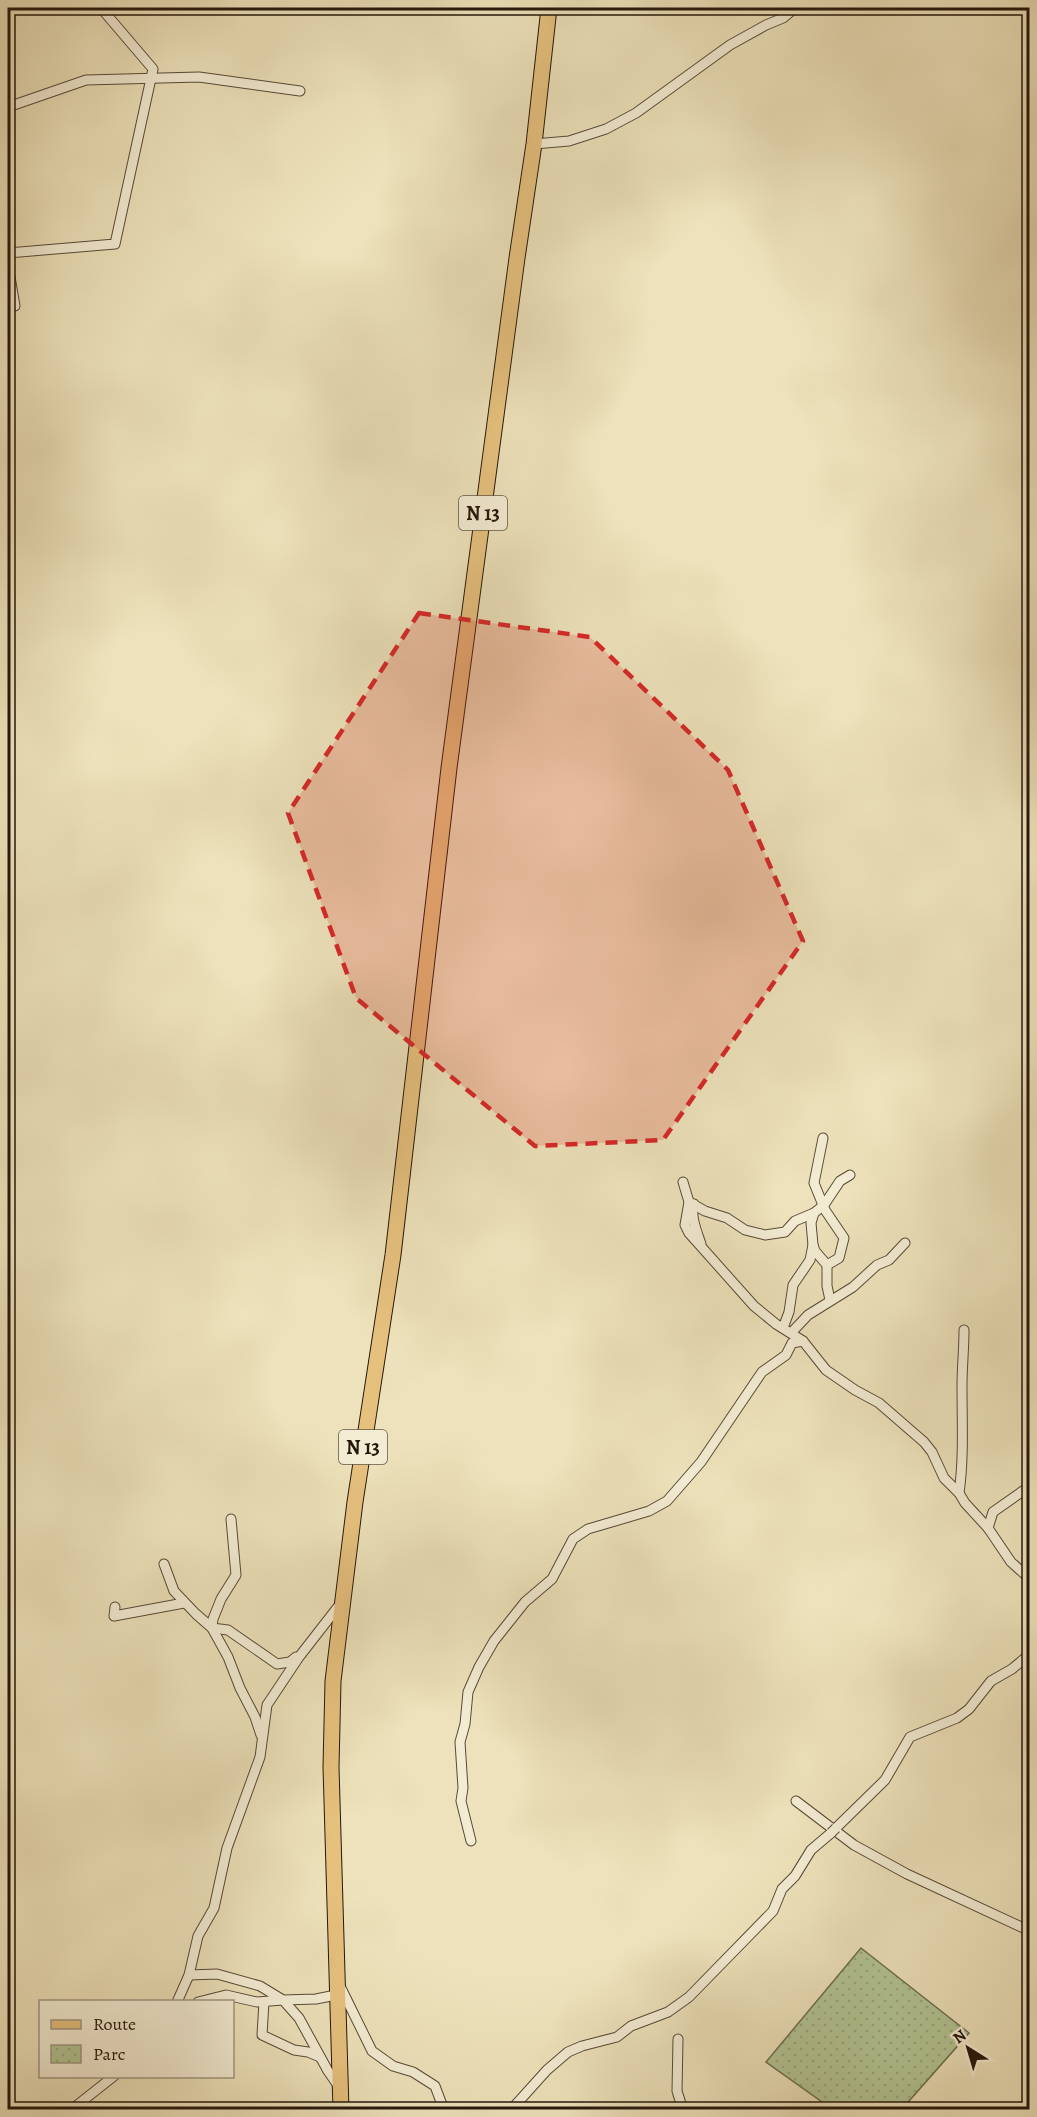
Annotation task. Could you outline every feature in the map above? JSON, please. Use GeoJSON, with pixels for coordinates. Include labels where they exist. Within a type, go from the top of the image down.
{"type":"FeatureCollection","features":[{"type":"Feature","properties":{"kind":"main road","name":"N 13"},"geometry":{"type":"LineString","coordinates":[[341,2109],[336,1987],[331,1723],[333,1681],[361,1457],[393,1256],[449,768],[515,270],[534,144],[549,8]]}},
{"type":"Feature","properties":{"kind":"street"},"geometry":{"type":"LineString","coordinates":[[8,253],[115,244],[153,69],[101,8]]}},
{"type":"Feature","properties":{"kind":"street"},"geometry":{"type":"LineString","coordinates":[[534,144],[569,141],[606,129],[636,113],[730,45],[783,18],[795,8]]}},
{"type":"Feature","properties":{"kind":"street"},"geometry":{"type":"LineString","coordinates":[[8,108],[86,80],[200,77],[300,91]]}},
{"type":"Feature","properties":{"kind":"street"},"geometry":{"type":"LineString","coordinates":[[8,265],[15,306]]}},
{"type":"Feature","properties":{"kind":"street"},"geometry":{"type":"LineString","coordinates":[[823,1138],[814,1183],[844,1238],[839,1258],[827,1265]]}},
{"type":"Feature","properties":{"kind":"street"},"geometry":{"type":"LineString","coordinates":[[683,1182],[692,1203],[705,1211],[726,1218],[744,1230],[765,1235],[785,1232],[795,1221],[814,1213],[824,1205],[840,1181],[850,1175]]}},
{"type":"Feature","properties":{"kind":"street"},"geometry":{"type":"LineString","coordinates":[[692,1203],[685,1225],[689,1233],[749,1301],[803,1341],[826,1370],[879,1403],[924,1442],[932,1452],[944,1478],[988,1528],[1011,1562],[1029,1579]]}},
{"type":"Feature","properties":{"kind":"street"},"geometry":{"type":"LineString","coordinates":[[814,1213],[811,1223],[813,1245],[815,1251],[827,1265],[827,1286],[831,1300]]}},
{"type":"Feature","properties":{"kind":"street"},"geometry":{"type":"LineString","coordinates":[[787,1330],[848,1291],[877,1265],[889,1260],[905,1243]]}},
{"type":"Feature","properties":{"kind":"street"},"geometry":{"type":"LineString","coordinates":[[787,1330],[794,1285],[808,1266],[813,1245]]}},
{"type":"Feature","properties":{"kind":"street"},"geometry":{"type":"LineString","coordinates":[[959,1493],[963,1470],[964,1330]]}},
{"type":"Feature","properties":{"kind":"street"},"geometry":{"type":"LineString","coordinates":[[471,1841],[461,1801],[463,1788],[460,1742],[466,1720],[468,1692],[494,1641],[525,1602],[552,1579],[573,1539],[588,1529],[649,1511],[667,1501],[698,1465],[762,1372],[786,1355],[792,1343],[803,1341]]}},
{"type":"Feature","properties":{"kind":"street"},"geometry":{"type":"LineString","coordinates":[[988,1528],[993,1512],[1029,1486]]}},
{"type":"Feature","properties":{"kind":"street"},"geometry":{"type":"LineString","coordinates":[[212,1628],[221,1599],[236,1575],[231,1519]]}},
{"type":"Feature","properties":{"kind":"street"},"geometry":{"type":"LineString","coordinates":[[164,1564],[174,1591],[212,1628],[228,1656],[240,1688],[255,1717],[262,1746]]}},
{"type":"Feature","properties":{"kind":"street"},"geometry":{"type":"LineString","coordinates":[[177,2000],[189,1975],[198,1936],[214,1908],[227,1848],[262,1746],[267,1704],[299,1657],[343,1601]]}},
{"type":"Feature","properties":{"kind":"street"},"geometry":{"type":"LineString","coordinates":[[115,1607],[114,1616],[184,1603]]}},
{"type":"Feature","properties":{"kind":"street"},"geometry":{"type":"LineString","coordinates":[[212,1628],[228,1630],[277,1664],[290,1662],[295,1657],[299,1657]]}},
{"type":"Feature","properties":{"kind":"street"},"geometry":{"type":"LineString","coordinates":[[511,2109],[547,2070],[568,2052],[617,2037],[631,2026],[668,2012],[689,1997],[772,1911],[783,1889],[795,1876],[811,1850],[885,1780],[910,1737],[957,1718],[969,1709],[991,1681],[1012,1669],[1029,1654]]}},
{"type":"Feature","properties":{"kind":"street"},"geometry":{"type":"LineString","coordinates":[[796,1802],[854,1845],[907,1874],[1029,1930]]}},
{"type":"Feature","properties":{"kind":"street"},"geometry":{"type":"LineString","coordinates":[[189,1975],[217,1974],[260,1986],[283,2000],[299,2018],[340,2089]]}},
{"type":"Feature","properties":{"kind":"street"},"geometry":{"type":"LineString","coordinates":[[203,2000],[226,1995],[264,2002],[316,1999],[336,1987],[372,2051],[393,2066],[414,2072],[435,2086],[444,2109]]}},
{"type":"Feature","properties":{"kind":"street"},"geometry":{"type":"LineString","coordinates":[[264,2002],[262,2035],[294,2050],[320,2057]]}},
{"type":"Feature","properties":{"kind":"street"},"geometry":{"type":"LineString","coordinates":[[678,2039],[677,2091],[683,2109]]}},
{"type":"Feature","properties":{"kind":"street"},"geometry":{"type":"LineString","coordinates":[[71,2109],[111,2078]]}},
{"type":"Feature","properties":{"kind":"highlighted area"},"geometry":{"type":"Polygon","coordinates":[[[419,613],[590,637],[728,770],[803,941],[663,1140],[535,1146],[356,998],[288,813],[419,613]]]}},
{"type":"Feature","properties":{"kind":"green space"},"geometry":{"type":"Polygon","coordinates":[[[861,1948],[969,2033],[902,2109],[832,2109],[766,2062],[861,1948]]]}}]}
